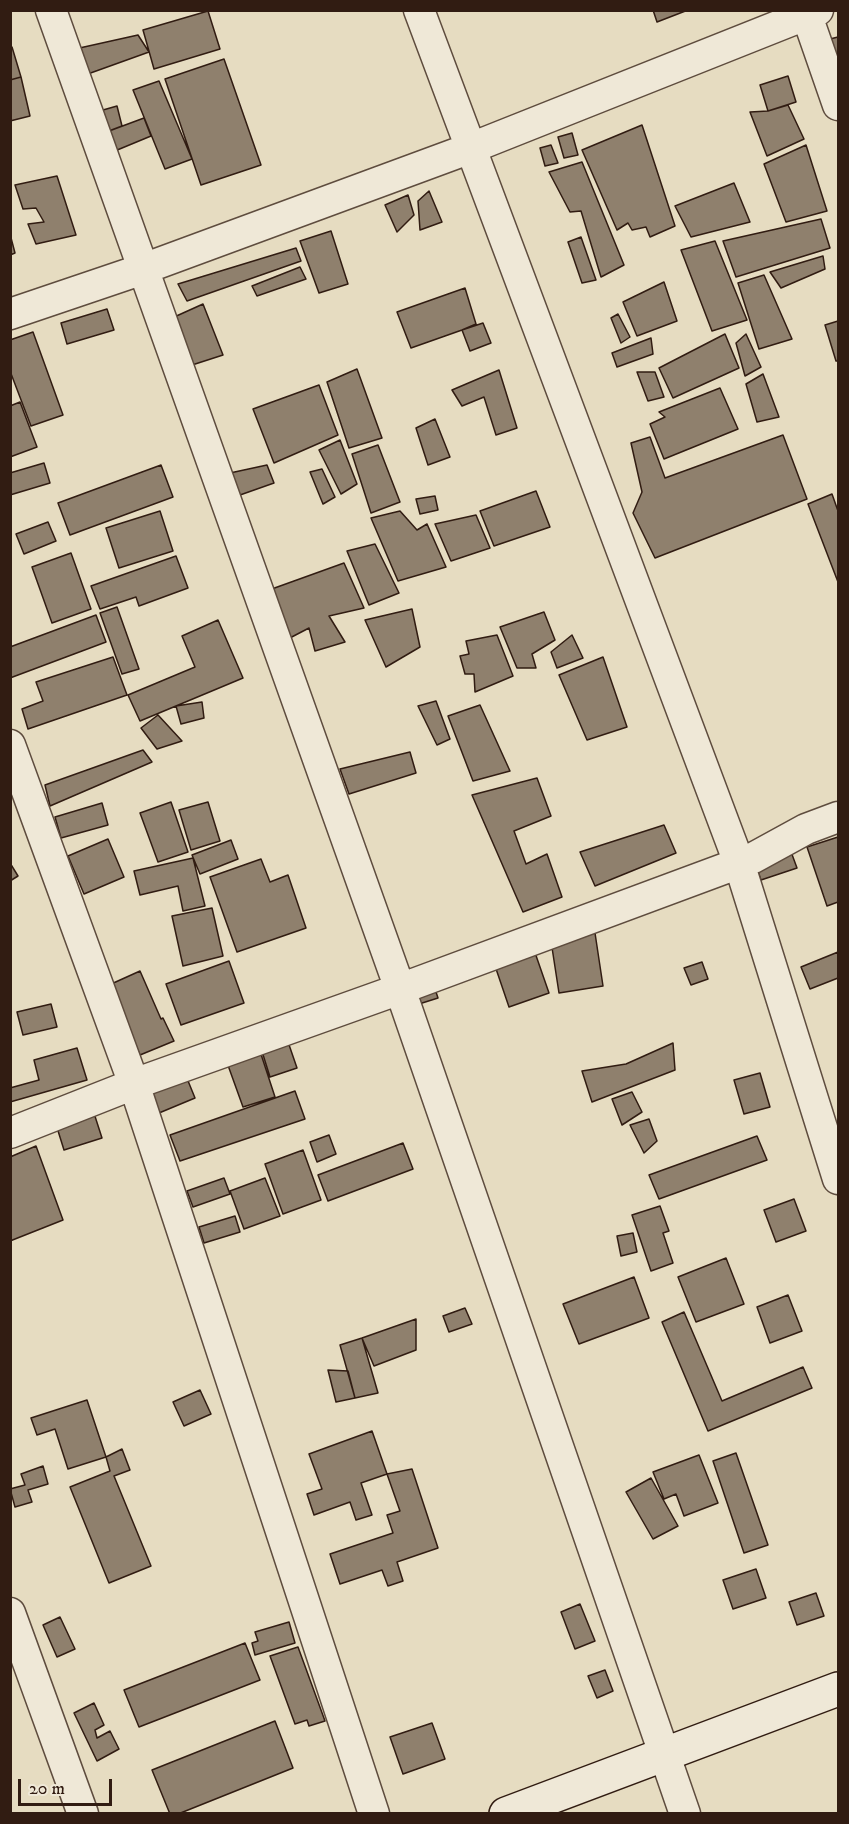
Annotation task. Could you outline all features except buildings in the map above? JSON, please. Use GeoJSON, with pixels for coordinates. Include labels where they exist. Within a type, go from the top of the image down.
{"type":"FeatureCollection","features":[{"type":"Feature","properties":{"kind":"street"},"geometry":{"type":"LineString","coordinates":[[51,10],[400,989],[685,1814]]}},
{"type":"Feature","properties":{"kind":"street"},"geometry":{"type":"LineString","coordinates":[[419,10],[739,863],[838,1179]]}},
{"type":"Feature","properties":{"kind":"street"},"geometry":{"type":"LineString","coordinates":[[10,314],[471,148],[810,12],[838,105]]}},
{"type":"Feature","properties":{"kind":"street"},"geometry":{"type":"LineString","coordinates":[[10,745],[134,1084],[374,1814]]}},
{"type":"Feature","properties":{"kind":"street"},"geometry":{"type":"LineString","coordinates":[[10,1133],[134,1084],[400,989],[753,858],[806,829],[838,817]]}},
{"type":"Feature","properties":{"kind":"street"},"geometry":{"type":"LineString","coordinates":[[10,1613],[83,1814]]}},
{"type":"Feature","properties":{"kind":"street"},"geometry":{"type":"LineString","coordinates":[[506,1814],[838,1689]]}}]}
